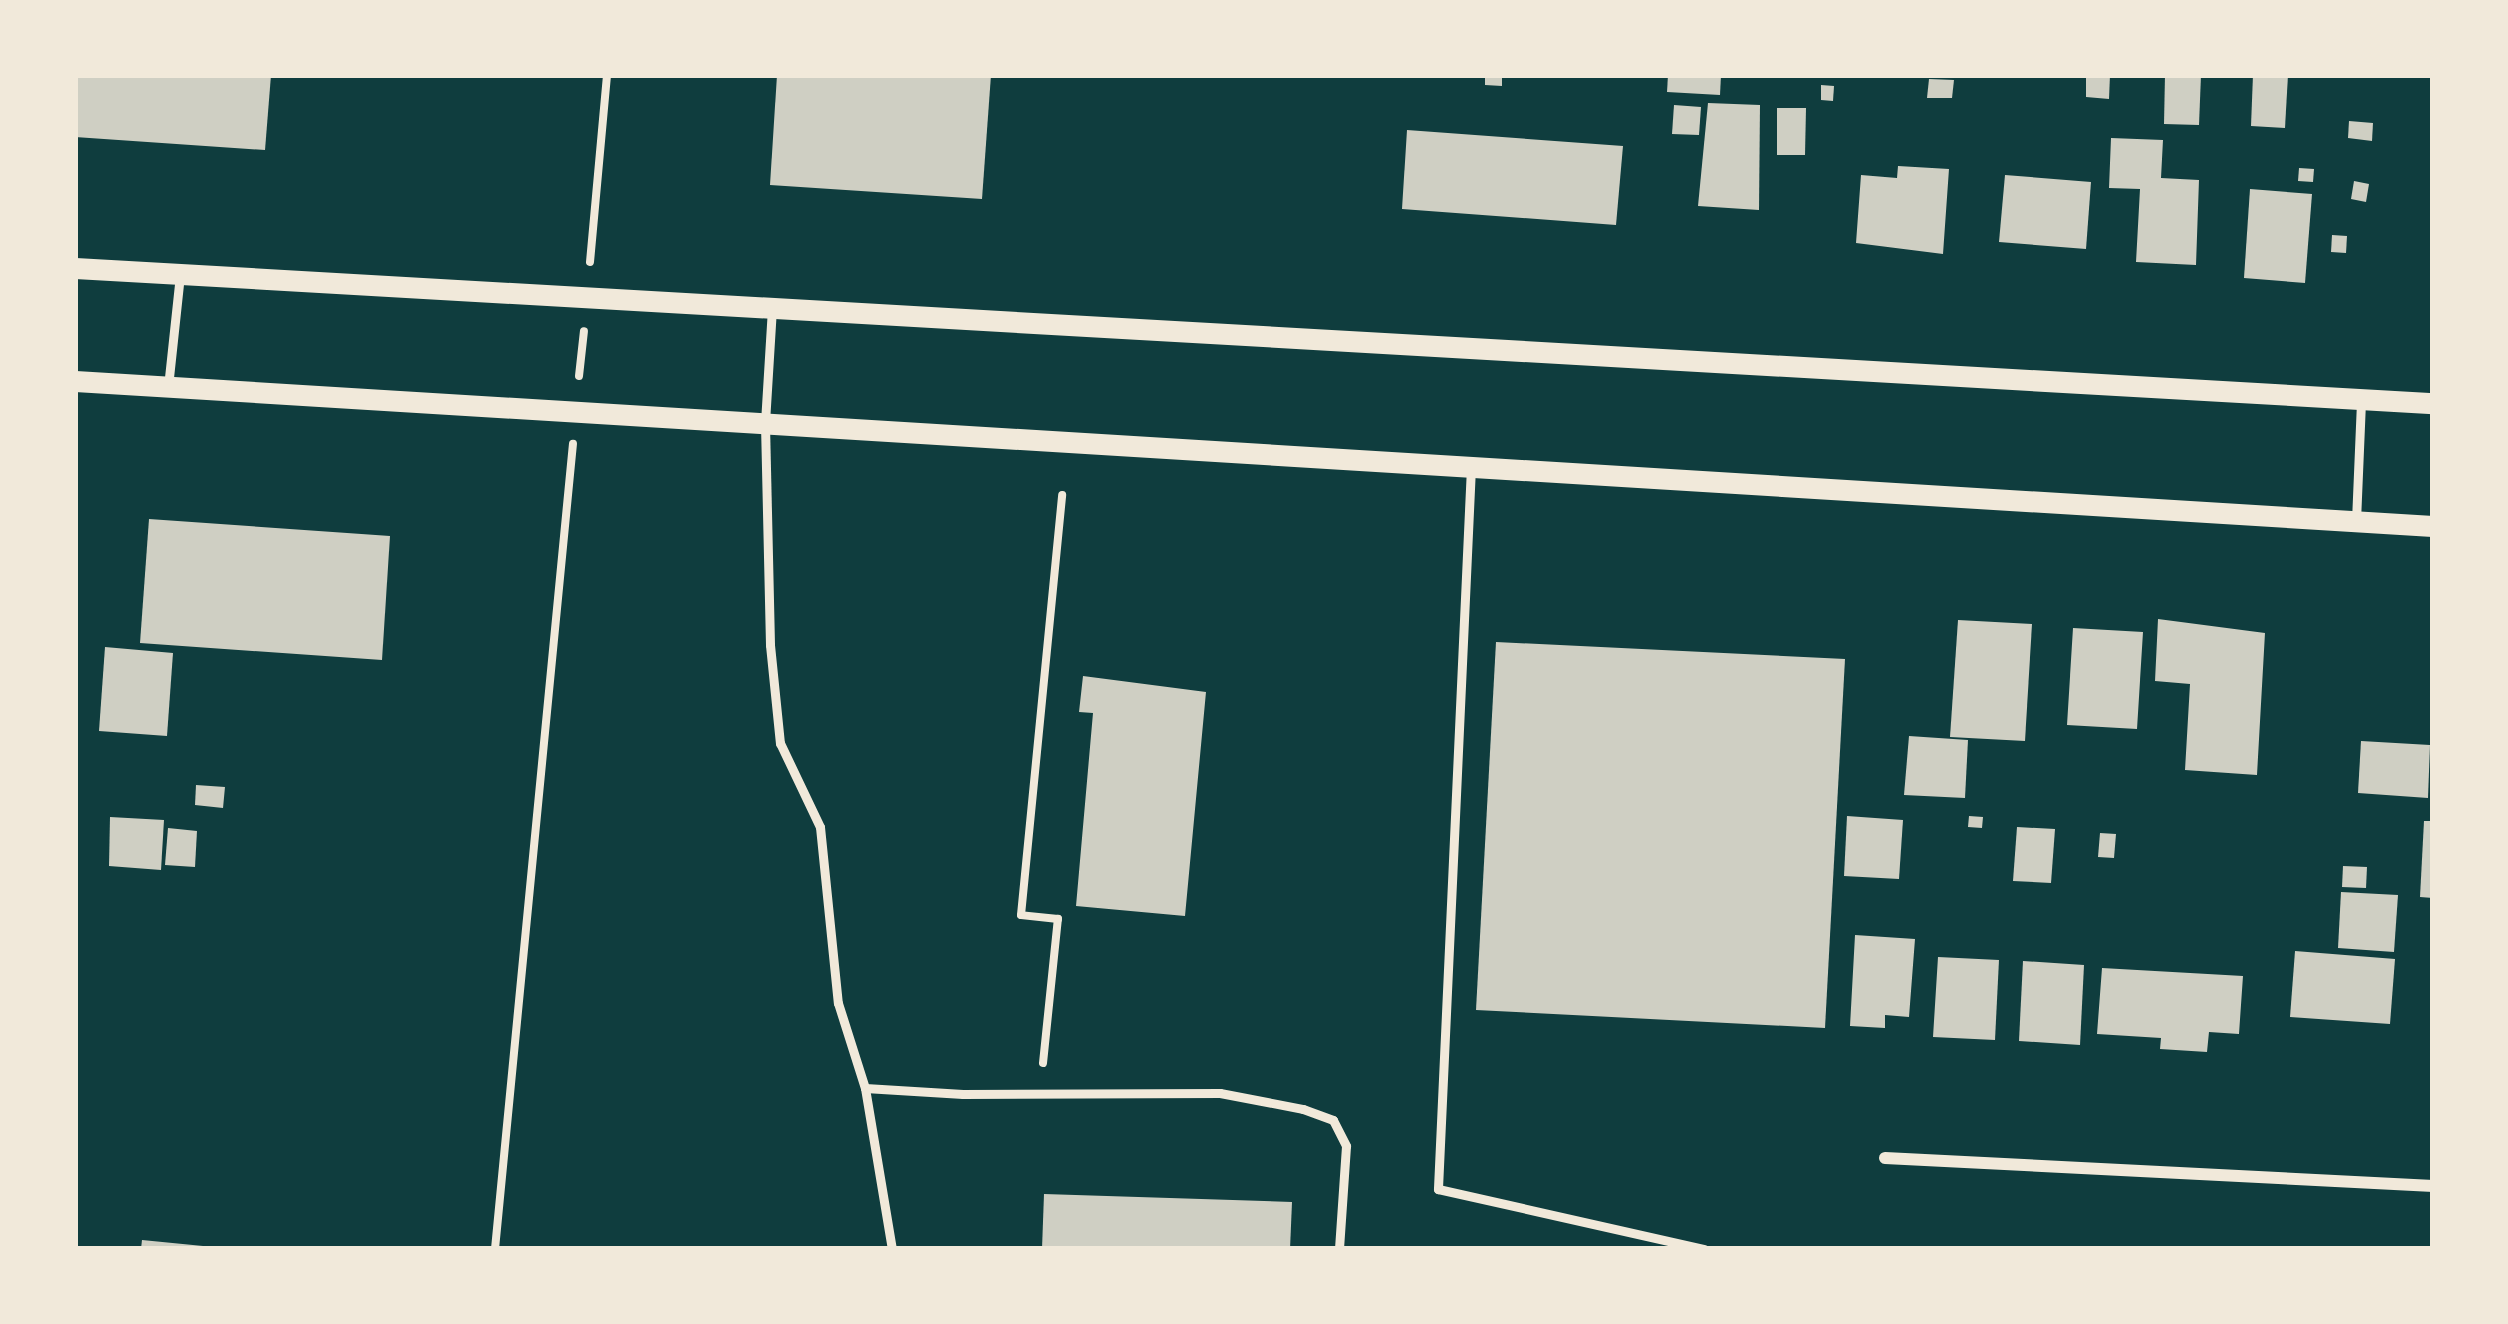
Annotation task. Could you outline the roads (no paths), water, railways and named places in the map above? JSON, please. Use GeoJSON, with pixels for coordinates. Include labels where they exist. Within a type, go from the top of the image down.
{"type":"FeatureCollection","features":[{"type":"Feature","properties":{"kind":"street"},"geometry":{"type":"LineString","coordinates":[[75,268],[2433,403]]}},
{"type":"Feature","properties":{"kind":"street"},"geometry":{"type":"LineString","coordinates":[[75,381],[2433,526]]}},
{"type":"Feature","properties":{"kind":"street"},"geometry":{"type":"LineString","coordinates":[[1885,1158],[2433,1186]]}},
{"type":"Feature","properties":{"kind":"lane"},"geometry":{"type":"LineString","coordinates":[[168,387],[180,274]]}},
{"type":"Feature","properties":{"kind":"lane"},"geometry":{"type":"LineString","coordinates":[[772,308],[765,424],[770,645],[780,743],[820,827],[838,1003],[866,1088],[892,1249]]}},
{"type":"Feature","properties":{"kind":"lane"},"geometry":{"type":"LineString","coordinates":[[2356,521],[2361,399]]}},
{"type":"Feature","properties":{"kind":"lane"},"geometry":{"type":"LineString","coordinates":[[1471,467],[1438,1189],[1704,1249]]}},
{"type":"Feature","properties":{"kind":"lane"},"geometry":{"type":"LineString","coordinates":[[866,1088],[1220,1093],[1333,1120],[1346,1145],[1339,1249]]}}]}
